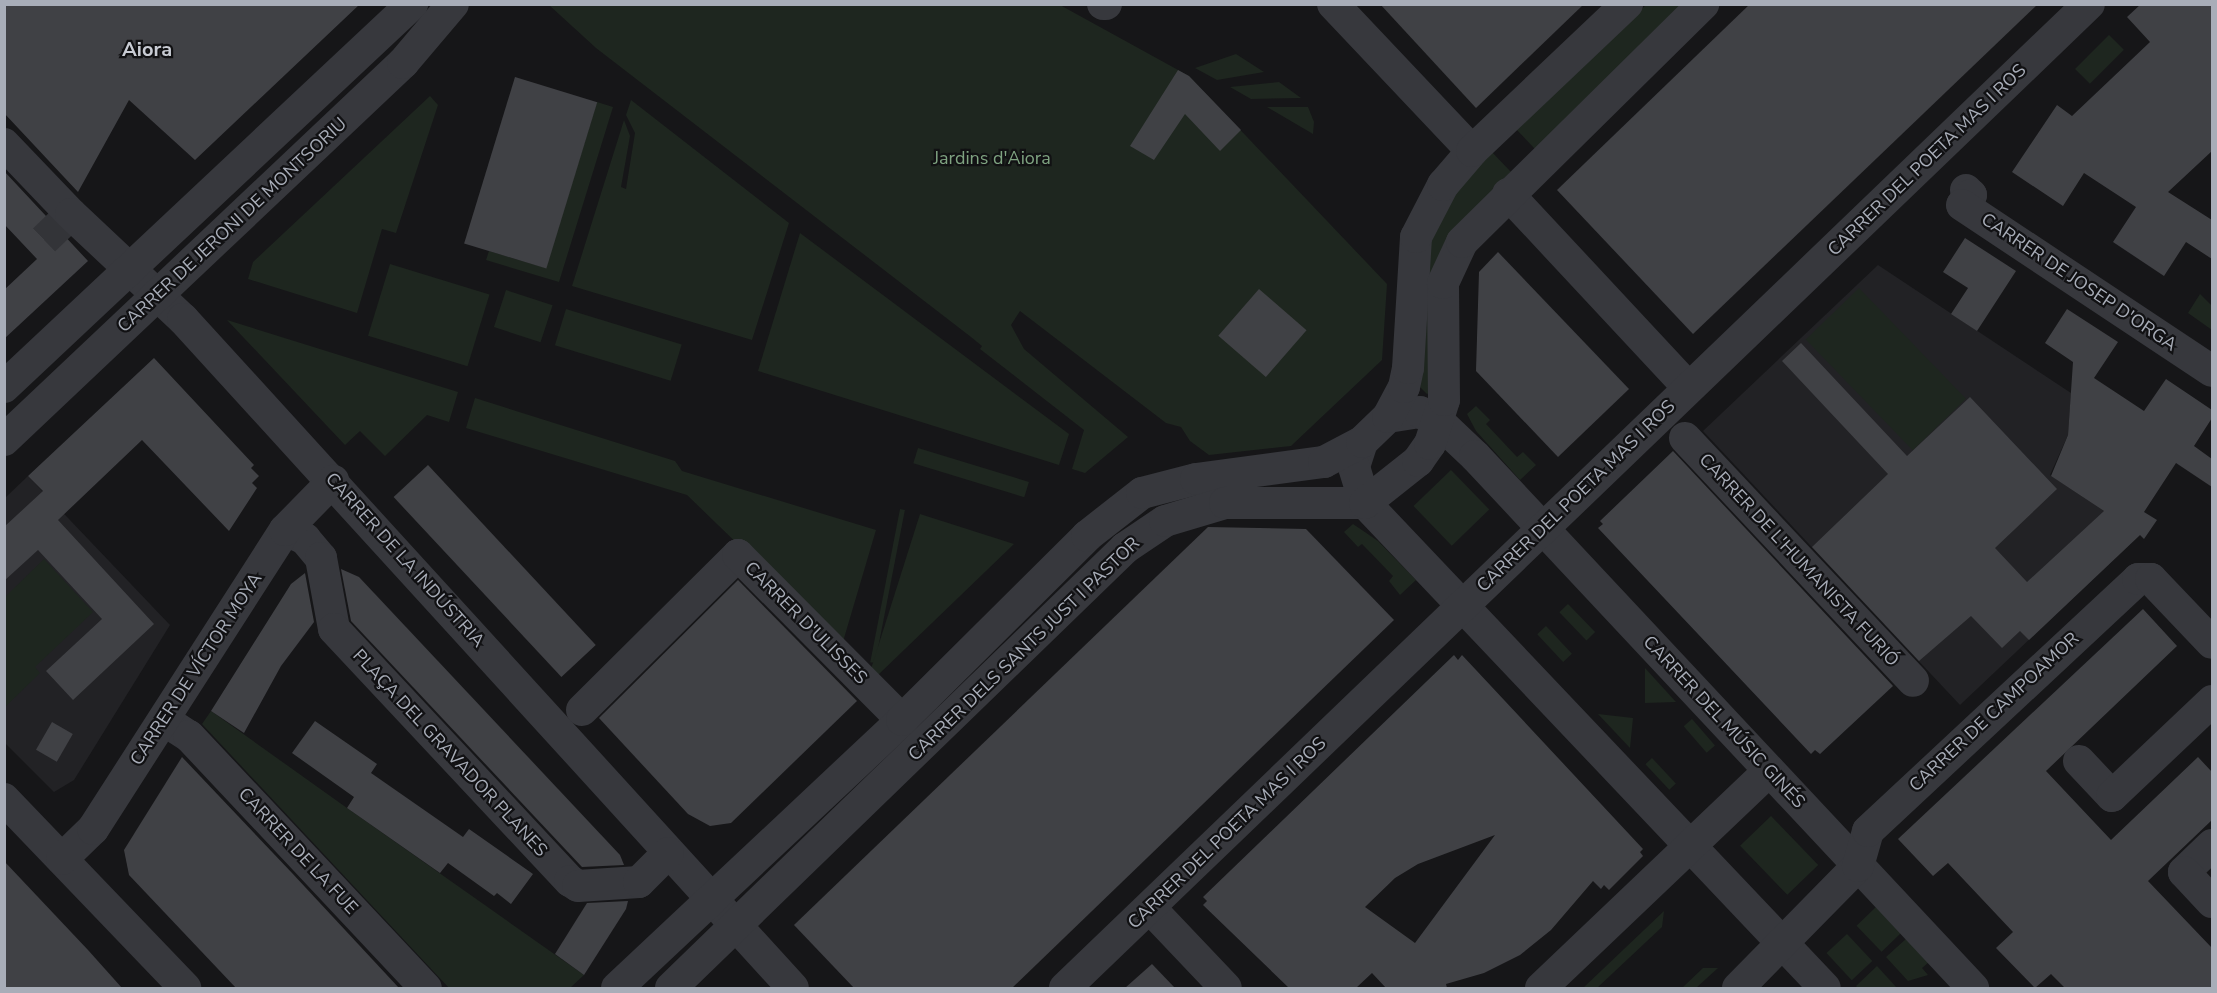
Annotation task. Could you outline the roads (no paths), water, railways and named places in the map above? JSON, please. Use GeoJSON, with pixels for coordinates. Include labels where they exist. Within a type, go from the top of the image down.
{"type":"FeatureCollection","features":[{"type":"Feature","properties":{"kind":"street","name":"CARRER DE JERONI DE MONTSORIU"},"geometry":{"type":"LineString","coordinates":[[4,387],[412,4]]}},
{"type":"Feature","properties":{"kind":"street","name":"CARRER DE JERONI DE MONTSORIU"},"geometry":{"type":"LineString","coordinates":[[4,440],[403,63],[453,4]]}},
{"type":"Feature","properties":{"kind":"street"},"geometry":{"type":"LineString","coordinates":[[1333,4],[1472,151]]}},
{"type":"Feature","properties":{"kind":"street","name":"CARRER DELS SANTS JUST I PASTOR"},"geometry":{"type":"LineString","coordinates":[[617,988],[902,720],[1087,536],[1142,493],[1196,479],[1300,468],[1345,454],[1362,442],[1388,417],[1404,387],[1408,368],[1416,237],[1443,185],[1472,151],[1627,4]]}},
{"type":"Feature","properties":{"kind":"street"},"geometry":{"type":"LineString","coordinates":[[1365,503],[1418,461],[1439,422],[1444,400],[1443,283],[1462,242],[1508,194],[1703,4]]}},
{"type":"Feature","properties":{"kind":"street","name":"CARRER DEL POETA MAS I ROS"},"geometry":{"type":"LineString","coordinates":[[1065,988],[2090,4]]}},
{"type":"Feature","properties":{"kind":"street","name":"CARRER DE LA INDÚSTRIA"},"geometry":{"type":"LineString","coordinates":[[4,144],[157,296],[333,481],[668,853],[793,988]]}},
{"type":"Feature","properties":{"kind":"street","name":"CARRER DE JOSEP D'ORGA"},"geometry":{"type":"LineString","coordinates":[[1966,190],[1971,195],[1962,205],[2212,371]]}},
{"type":"Feature","properties":{"kind":"street"},"geometry":{"type":"LineString","coordinates":[[1508,194],[1689,388]]}},
{"type":"Feature","properties":{"kind":"street"},"geometry":{"type":"LineString","coordinates":[[1388,417],[1420,412],[1439,422]]}},
{"type":"Feature","properties":{"kind":"street","name":"CARRER DEL MÚSIC GINÉS"},"geometry":{"type":"LineString","coordinates":[[1439,422],[1475,456],[1973,988]]}},
{"type":"Feature","properties":{"kind":"street","name":"CARRER DE L'HUMANISTA FURIÓ"},"geometry":{"type":"LineString","coordinates":[[1686,438],[1913,681]]}},
{"type":"Feature","properties":{"kind":"street"},"geometry":{"type":"LineString","coordinates":[[1362,442],[1355,476],[1365,503],[1390,533],[1463,605],[1825,988]]}},
{"type":"Feature","properties":{"kind":"street","name":"CARRER DE VÍCTOR MOYA"},"geometry":{"type":"LineString","coordinates":[[62,859],[93,829],[285,530],[333,481]]}},
{"type":"Feature","properties":{"kind":"street","name":"CARRER DELS SANTS JUST I PASTOR"},"geometry":{"type":"LineString","coordinates":[[671,988],[1125,548],[1155,528],[1194,510],[1226,503],[1365,503]]}},
{"type":"Feature","properties":{"kind":"street","name":"PLAÇA DEL GRAVADOR PLANES"},"geometry":{"type":"LineString","coordinates":[[285,530],[305,538],[321,558],[334,629],[570,881],[578,886],[639,882],[668,853]]}},
{"type":"Feature","properties":{"kind":"street","name":"CARRER D'ULISSES"},"geometry":{"type":"LineString","coordinates":[[582,710],[738,555],[902,720]]}},
{"type":"Feature","properties":{"kind":"street","name":"CARRER DE CAMPOAMOR"},"geometry":{"type":"LineString","coordinates":[[1858,866],[1868,831],[2138,579],[2151,579],[2212,643]]}},
{"type":"Feature","properties":{"kind":"street"},"geometry":{"type":"LineString","coordinates":[[2079,761],[2112,796],[2207,716]]}},
{"type":"Feature","properties":{"kind":"street","name":"CARRER DE LA FUE"},"geometry":{"type":"LineString","coordinates":[[164,720],[189,736],[426,988]]}},
{"type":"Feature","properties":{"kind":"street"},"geometry":{"type":"LineString","coordinates":[[1541,988],[1769,771]]}},
{"type":"Feature","properties":{"kind":"street"},"geometry":{"type":"LineString","coordinates":[[4,799],[185,988]]}},
{"type":"Feature","properties":{"kind":"street"},"geometry":{"type":"LineString","coordinates":[[2212,845],[2184,872],[2212,902]]}},
{"type":"Feature","properties":{"kind":"street"},"geometry":{"type":"LineString","coordinates":[[1738,988],[1858,866]]}},
{"type":"Feature","properties":{"kind":"street"},"geometry":{"type":"LineString","coordinates":[[1150,908],[1226,988]]}},
{"type":"Feature","properties":{"kind":"tunnel"},"geometry":{"type":"LineString","coordinates":[[44,240],[71,214]]}},
{"type":"Feature","properties":{"kind":"district","name":"Aiora"},"geometry":{"type":"Point","coordinates":[147,49]}},
{"type":"Feature","properties":{"kind":"park label","name":"Jardins d'Aiora"},"geometry":{"type":"Point","coordinates":[992,158]}}]}
